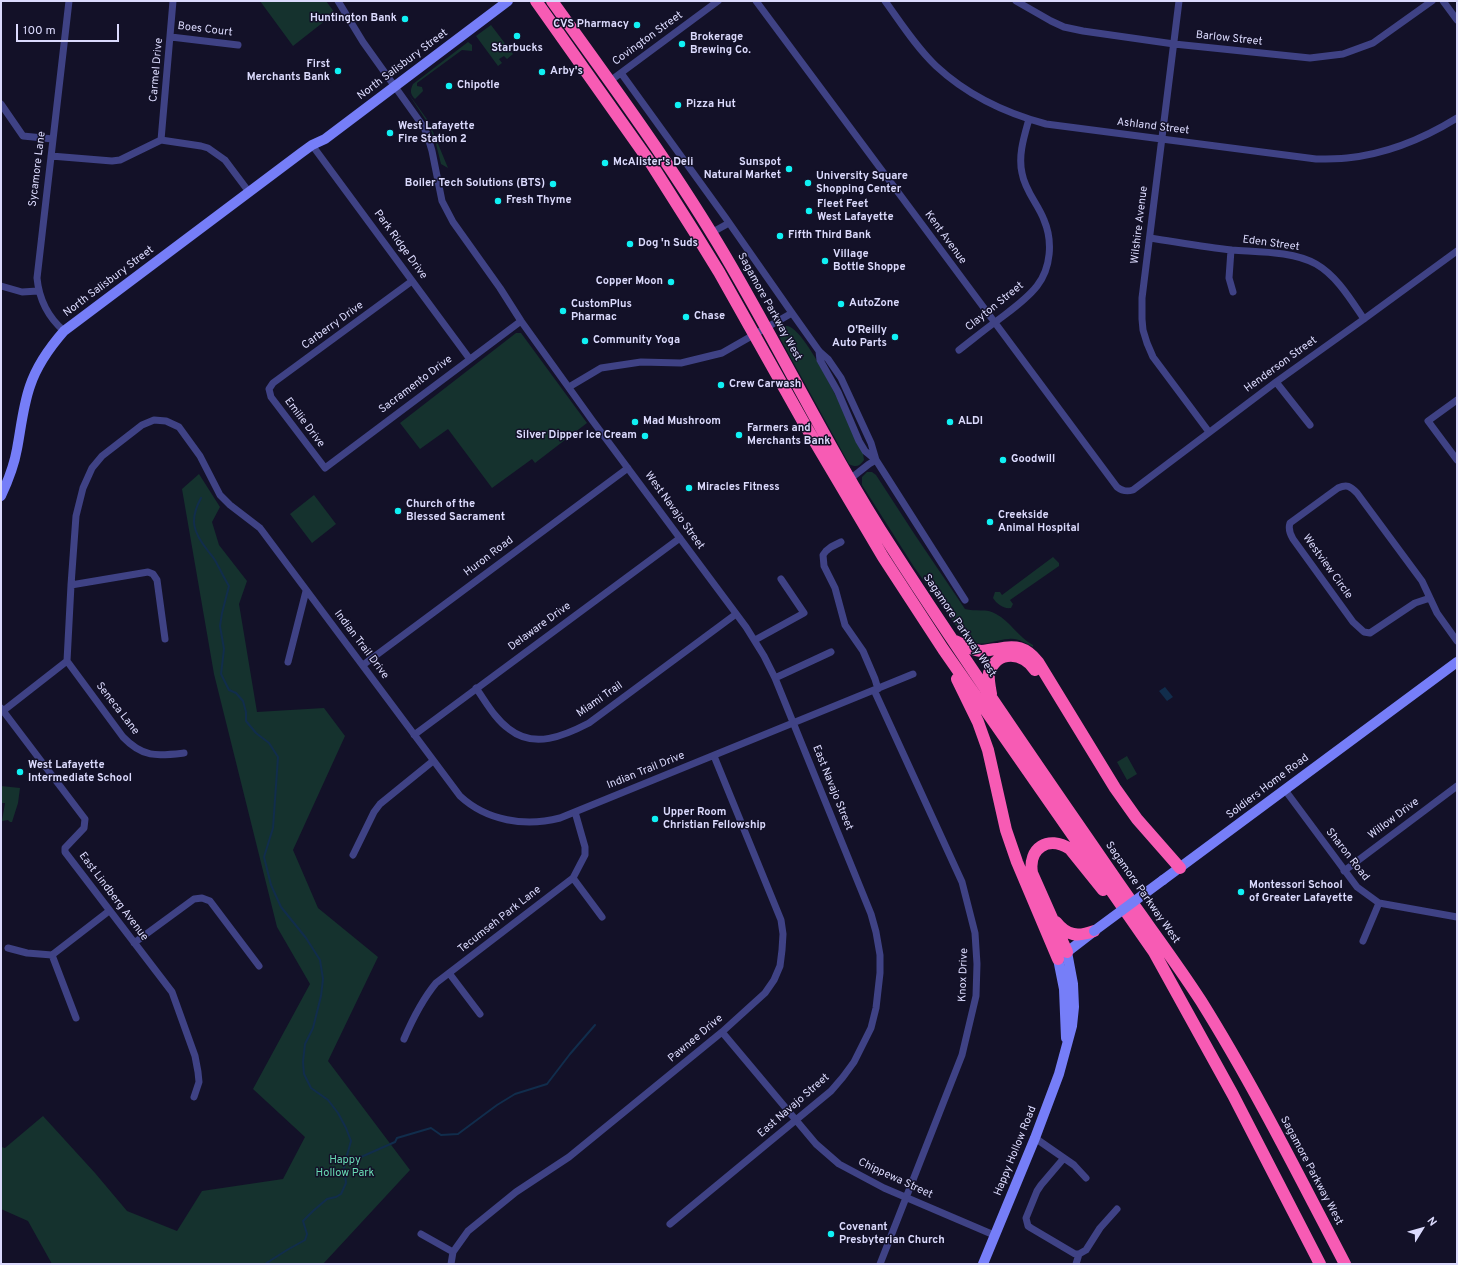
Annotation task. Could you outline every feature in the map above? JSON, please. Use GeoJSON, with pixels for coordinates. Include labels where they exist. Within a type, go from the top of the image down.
{"type":"FeatureCollection","features":[{"type":"Feature","properties":{"kind":"highway"},"geometry":{"type":"LineString","coordinates":[[536,1],[652,165],[719,272],[805,425],[883,557],[943,649],[1154,952],[1187,1011],[1320,1264]]}},
{"type":"Feature","properties":{"kind":"highway","name":"Sagamore Parkway West"},"geometry":{"type":"LineString","coordinates":[[552,1],[669,166],[711,234],[766,328],[850,479],[892,547],[991,697],[1199,999],[1232,1054],[1280,1141],[1345,1264]]}},
{"type":"Feature","properties":{"kind":"highway"},"geometry":{"type":"LineString","coordinates":[[954,641],[972,649],[983,651],[1011,646],[1028,651],[1033,656],[1115,788],[1177,870]]}},
{"type":"Feature","properties":{"kind":"highway"},"geometry":{"type":"LineString","coordinates":[[943,649],[978,722],[988,750],[1006,830],[1017,862],[1062,956]]}},
{"type":"Feature","properties":{"kind":"highway"},"geometry":{"type":"LineString","coordinates":[[991,697],[989,674],[992,666],[998,660],[1008,655],[1025,659],[1034,668],[1119,807],[1141,834],[1177,870]]}},
{"type":"Feature","properties":{"kind":"highway"},"geometry":{"type":"LineString","coordinates":[[1062,956],[1052,918],[1032,873],[1032,857],[1036,851],[1047,843],[1063,844],[1070,849],[1096,883],[1130,917]]}},
{"type":"Feature","properties":{"kind":"highway"},"geometry":{"type":"LineString","coordinates":[[1052,918],[1067,933],[1084,935],[1094,931]]}},
{"type":"Feature","properties":{"kind":"street","name":"Sycamore Lane"},"geometry":{"type":"LineString","coordinates":[[64,331],[54,322],[48,312],[38,291],[37,278],[69,1]]}},
{"type":"Feature","properties":{"kind":"street","name":"Carmel Drive"},"geometry":{"type":"LineString","coordinates":[[161,140],[173,1]]}},
{"type":"Feature","properties":{"kind":"street"},"geometry":{"type":"LineString","coordinates":[[338,1],[363,42],[393,83]]}},
{"type":"Feature","properties":{"kind":"street","name":"North Salisbury Street"},"geometry":{"type":"LineString","coordinates":[[2,493],[12,470],[17,451],[26,398],[30,384],[51,346],[64,331],[312,145],[325,138],[497,1]]}},
{"type":"Feature","properties":{"kind":"street","name":"North Salisbury Street"},"geometry":{"type":"LineString","coordinates":[[393,83],[508,1]]}},
{"type":"Feature","properties":{"kind":"street","name":"Covington Street"},"geometry":{"type":"LineString","coordinates":[[610,81],[718,1]]}},
{"type":"Feature","properties":{"kind":"street","name":"Kent Avenue"},"geometry":{"type":"LineString","coordinates":[[756,1],[1117,487]]}},
{"type":"Feature","properties":{"kind":"street","name":"Ashland Street"},"geometry":{"type":"LineString","coordinates":[[885,1],[916,44],[950,78],[992,104],[1029,119],[1046,124],[1316,159],[1347,158],[1401,147],[1435,132],[1457,118]]}},
{"type":"Feature","properties":{"kind":"street","name":"Barlow Street"},"geometry":{"type":"LineString","coordinates":[[1016,1],[1038,15],[1064,26],[1083,31],[1174,44],[1310,58],[1343,54],[1373,43],[1432,1]]}},
{"type":"Feature","properties":{"kind":"street","name":"Wilshire Avenue"},"geometry":{"type":"LineString","coordinates":[[1179,1],[1142,298],[1142,319],[1147,343],[1153,357],[1209,432]]}},
{"type":"Feature","properties":{"kind":"street"},"geometry":{"type":"LineString","coordinates":[[1443,1],[1457,20]]}},
{"type":"Feature","properties":{"kind":"street","name":"Boes Court"},"geometry":{"type":"LineString","coordinates":[[171,37],[238,45]]}},
{"type":"Feature","properties":{"kind":"street"},"geometry":{"type":"LineString","coordinates":[[621,73],[819,351],[820,360],[838,392],[859,441],[865,451],[876,460],[965,600]]}},
{"type":"Feature","properties":{"kind":"street","name":"West Navajo Street"},"geometry":{"type":"LineString","coordinates":[[393,83],[421,122],[427,134],[442,200],[453,222],[569,387],[755,640],[775,678],[794,723]]}},
{"type":"Feature","properties":{"kind":"street"},"geometry":{"type":"LineString","coordinates":[[1,104],[23,136],[53,140]]}},
{"type":"Feature","properties":{"kind":"street","name":"Clayton Street"},"geometry":{"type":"LineString","coordinates":[[959,350],[1023,300],[1037,287],[1046,270],[1050,245],[1048,231],[1044,219],[1027,188],[1022,173],[1022,147],[1029,119]]}},
{"type":"Feature","properties":{"kind":"street"},"geometry":{"type":"LineString","coordinates":[[51,156],[120,160],[161,140],[202,146],[208,148],[225,160],[249,192]]}},
{"type":"Feature","properties":{"kind":"street","name":"Park Ridge Drive"},"geometry":{"type":"LineString","coordinates":[[312,145],[412,282],[470,358]]}},
{"type":"Feature","properties":{"kind":"street"},"geometry":{"type":"LineString","coordinates":[[711,234],[729,223]]}},
{"type":"Feature","properties":{"kind":"street","name":"Eden Street"},"geometry":{"type":"LineString","coordinates":[[1150,238],[1231,250],[1276,254],[1306,260],[1325,270],[1338,283],[1364,319]]}},
{"type":"Feature","properties":{"kind":"street"},"geometry":{"type":"LineString","coordinates":[[1231,250],[1229,278],[1233,292]]}},
{"type":"Feature","properties":{"kind":"street","name":"Henderson Street"},"geometry":{"type":"LineString","coordinates":[[1117,487],[1127,492],[1133,490],[1276,382],[1457,251]]}},
{"type":"Feature","properties":{"kind":"street","name":"Carberry Drive"},"geometry":{"type":"LineString","coordinates":[[269,389],[273,383],[412,282]]}},
{"type":"Feature","properties":{"kind":"street"},"geometry":{"type":"LineString","coordinates":[[1,286],[22,292],[38,291]]}},
{"type":"Feature","properties":{"kind":"street"},"geometry":{"type":"LineString","coordinates":[[569,387],[601,368],[641,362],[681,363],[722,353],[792,313]]}},
{"type":"Feature","properties":{"kind":"street","name":"Sacramento Drive"},"geometry":{"type":"LineString","coordinates":[[325,468],[521,320]]}},
{"type":"Feature","properties":{"kind":"street"},"geometry":{"type":"LineString","coordinates":[[1276,382],[1310,424]]}},
{"type":"Feature","properties":{"kind":"street","name":"Emilie Drive"},"geometry":{"type":"LineString","coordinates":[[269,389],[271,397],[325,468]]}},
{"type":"Feature","properties":{"kind":"street"},"geometry":{"type":"LineString","coordinates":[[1457,400],[1428,421],[1457,460]]}},
{"type":"Feature","properties":{"kind":"street","name":"Indian Trail Drive"},"geometry":{"type":"LineString","coordinates":[[67,661],[70,585],[76,516],[83,488],[92,468],[102,456],[142,425],[154,420],[166,421],[179,427],[200,456],[220,495],[230,505],[260,528],[460,796],[480,811],[490,816],[517,821],[541,822],[560,818],[913,674]]}},
{"type":"Feature","properties":{"kind":"street"},"geometry":{"type":"LineString","coordinates":[[850,479],[876,460]]}},
{"type":"Feature","properties":{"kind":"street","name":"Huron Road"},"geometry":{"type":"LineString","coordinates":[[363,665],[628,468]]}},
{"type":"Feature","properties":{"kind":"street","name":"Westview Circle"},"geometry":{"type":"LineString","coordinates":[[1430,598],[1415,603],[1370,633],[1364,632],[1353,622],[1293,539],[1290,533],[1290,523],[1338,488],[1348,485],[1357,493],[1422,581],[1430,598],[1437,613],[1457,641]]}},
{"type":"Feature","properties":{"kind":"street","name":"Delaware Drive"},"geometry":{"type":"LineString","coordinates":[[414,735],[680,538]]}},
{"type":"Feature","properties":{"kind":"street","name":"Knox Drive"},"geometry":{"type":"LineString","coordinates":[[841,542],[831,547],[823,555],[824,566],[835,588],[845,625],[863,651],[875,679],[876,689],[962,882],[975,933],[977,964],[976,996],[962,1055],[880,1264]]}},
{"type":"Feature","properties":{"kind":"street"},"geometry":{"type":"LineString","coordinates":[[70,585],[148,572],[153,574],[157,580],[165,639]]}},
{"type":"Feature","properties":{"kind":"street"},"geometry":{"type":"LineString","coordinates":[[755,640],[804,613],[781,579]]}},
{"type":"Feature","properties":{"kind":"street"},"geometry":{"type":"LineString","coordinates":[[288,662],[306,591]]}},
{"type":"Feature","properties":{"kind":"street","name":"Miami Trail"},"geometry":{"type":"LineString","coordinates":[[476,688],[508,729],[529,739],[551,739],[590,723],[736,614]]}},
{"type":"Feature","properties":{"kind":"street"},"geometry":{"type":"LineString","coordinates":[[775,678],[830,652]]}},
{"type":"Feature","properties":{"kind":"street"},"geometry":{"type":"LineString","coordinates":[[2,709],[67,661]]}},
{"type":"Feature","properties":{"kind":"street","name":"Seneca Lane"},"geometry":{"type":"LineString","coordinates":[[67,661],[132,746],[141,751],[159,756],[184,753]]}},
{"type":"Feature","properties":{"kind":"street","name":"Soldiers Home Road"},"geometry":{"type":"LineString","coordinates":[[1094,931],[1457,662]]}},
{"type":"Feature","properties":{"kind":"street","name":"East Lindberg Avenue"},"geometry":{"type":"LineString","coordinates":[[2,709],[84,816],[84,828],[67,844],[65,852],[172,992],[198,1072],[199,1082],[194,1097]]}},
{"type":"Feature","properties":{"kind":"street","name":"East Navajo Street"},"geometry":{"type":"LineString","coordinates":[[670,1224],[831,1091],[854,1062],[871,1028],[879,988],[880,955],[871,914],[794,723]]}},
{"type":"Feature","properties":{"kind":"street","name":"Pawnee Drive"},"geometry":{"type":"LineString","coordinates":[[451,1264],[453,1252],[468,1231],[502,1202],[569,1157],[722,1032],[765,993],[774,980],[780,966],[783,934],[781,920],[714,756]]}},
{"type":"Feature","properties":{"kind":"street"},"geometry":{"type":"LineString","coordinates":[[353,855],[374,812],[380,804],[433,761]]}},
{"type":"Feature","properties":{"kind":"street","name":"Willow Drive"},"geometry":{"type":"LineString","coordinates":[[1344,870],[1457,786]]}},
{"type":"Feature","properties":{"kind":"street","name":"Sharon Road"},"geometry":{"type":"LineString","coordinates":[[1285,790],[1357,887],[1379,903],[1457,917]]}},
{"type":"Feature","properties":{"kind":"street","name":"Tecumseh Park Lane"},"geometry":{"type":"LineString","coordinates":[[404,1039],[424,996],[436,983],[573,878],[584,856],[585,847],[575,812]]}},
{"type":"Feature","properties":{"kind":"street"},"geometry":{"type":"LineString","coordinates":[[573,878],[602,917]]}},
{"type":"Feature","properties":{"kind":"street"},"geometry":{"type":"LineString","coordinates":[[134,943],[194,899],[202,898],[210,900],[259,966]]}},
{"type":"Feature","properties":{"kind":"street"},"geometry":{"type":"LineString","coordinates":[[1363,941],[1379,903]]}},
{"type":"Feature","properties":{"kind":"street"},"geometry":{"type":"LineString","coordinates":[[8,948],[27,953],[52,955],[109,911]]}},
{"type":"Feature","properties":{"kind":"street"},"geometry":{"type":"LineString","coordinates":[[1062,956],[1094,931]]}},
{"type":"Feature","properties":{"kind":"street"},"geometry":{"type":"LineString","coordinates":[[52,955],[76,1018]]}},
{"type":"Feature","properties":{"kind":"street","name":"Happy Hollow Road"},"geometry":{"type":"LineString","coordinates":[[983,1264],[1035,1138],[1059,1074],[1066,1046],[1062,956]]}},
{"type":"Feature","properties":{"kind":"street"},"geometry":{"type":"LineString","coordinates":[[449,973],[480,1014]]}},
{"type":"Feature","properties":{"kind":"street","name":"Chippewa Street"},"geometry":{"type":"LineString","coordinates":[[722,1032],[816,1144],[839,1164],[884,1188],[994,1235]]}},
{"type":"Feature","properties":{"kind":"street"},"geometry":{"type":"LineString","coordinates":[[1035,1138],[1064,1158],[1086,1178]]}},
{"type":"Feature","properties":{"kind":"street"},"geometry":{"type":"LineString","coordinates":[[1064,1158],[1041,1185],[1026,1218],[1026,1222],[1031,1228],[1075,1254],[1079,1254],[1086,1250],[1100,1228],[1117,1209]]}},
{"type":"Feature","properties":{"kind":"street"},"geometry":{"type":"LineString","coordinates":[[422,1234],[453,1252]]}},
{"type":"Feature","properties":{"kind":"street"},"geometry":{"type":"LineString","coordinates":[[1076,1264],[1079,1254]]}},
{"type":"Feature","properties":{"kind":"green space"},"geometry":{"type":"Polygon","coordinates":[[[260,1],[326,1],[335,13],[293,46],[260,1]]]}},
{"type":"Feature","properties":{"kind":"green space"},"geometry":{"type":"Polygon","coordinates":[[[491,25],[513,54],[507,59],[504,56],[499,59],[502,63],[498,66],[476,36],[491,25]]]}},
{"type":"Feature","properties":{"kind":"green space"},"geometry":{"type":"Polygon","coordinates":[[[468,42],[472,45],[472,51],[462,50],[417,83],[417,86],[422,87],[423,91],[415,99],[411,92],[413,84],[468,42]]]}},
{"type":"Feature","properties":{"kind":"green space"},"geometry":{"type":"Polygon","coordinates":[[[408,93],[429,122],[448,168],[441,164],[429,125],[408,93]]]}},
{"type":"Feature","properties":{"kind":"green space"},"geometry":{"type":"Polygon","coordinates":[[[786,326],[795,330],[805,342],[829,382],[863,453],[864,460],[861,464],[854,466],[849,464],[780,338],[781,331],[786,326]]]}},
{"type":"Feature","properties":{"kind":"green space"},"geometry":{"type":"Polygon","coordinates":[[[516,333],[521,333],[587,423],[535,463],[532,459],[492,488],[448,429],[420,449],[400,423],[516,333]]]}},
{"type":"Feature","properties":{"kind":"green space"},"geometry":{"type":"Polygon","coordinates":[[[867,472],[872,472],[876,475],[965,609],[989,611],[996,614],[1033,645],[1033,647],[1015,639],[981,644],[970,641],[964,637],[914,567],[862,485],[862,477],[867,472]]]}},
{"type":"Feature","properties":{"kind":"green space","name":"Happy Hollow Park"},"geometry":{"type":"Polygon","coordinates":[[[199,474],[220,507],[212,522],[219,545],[247,581],[239,604],[257,712],[324,708],[345,736],[293,850],[318,908],[378,957],[328,1061],[410,1170],[323,1264],[52,1264],[28,1221],[1,1209],[1,1147],[5,1148],[43,1116],[127,1211],[177,1231],[202,1191],[283,1179],[305,1137],[253,1089],[310,984],[277,927],[214,674],[182,489],[199,474]]]}},
{"type":"Feature","properties":{"kind":"green space"},"geometry":{"type":"Polygon","coordinates":[[[314,495],[336,524],[312,543],[290,514],[314,495]]]}},
{"type":"Feature","properties":{"kind":"green space"},"geometry":{"type":"Polygon","coordinates":[[[1053,557],[1059,563],[1059,566],[1010,600],[1013,604],[1011,608],[1000,606],[993,598],[995,592],[1000,592],[1002,595],[1053,557]]]}},
{"type":"Feature","properties":{"kind":"green space"},"geometry":{"type":"Polygon","coordinates":[[[1127,756],[1137,774],[1127,780],[1117,762],[1127,756]]]}},
{"type":"Feature","properties":{"kind":"green space"},"geometry":{"type":"Polygon","coordinates":[[[1,786],[20,788],[18,803],[12,822],[8,820],[2,821],[5,803],[1,803],[1,786]]]}},
{"type":"Feature","properties":{"kind":"water"},"geometry":{"type":"Polygon","coordinates":[[[1165,687],[1173,697],[1167,701],[1159,691],[1165,687]]]}},
{"type":"Feature","properties":{"kind":"waterway"},"geometry":{"type":"LineString","coordinates":[[201,498],[195,513],[194,526],[199,538],[215,560],[229,586],[220,626],[224,649],[221,674],[229,690],[236,693],[243,701],[246,712],[246,721],[256,733],[269,743],[278,757],[273,828],[264,857],[271,885],[281,907],[306,938],[320,960],[323,979],[321,996],[313,1028],[305,1044],[303,1062],[304,1074],[311,1088],[328,1100],[338,1113],[351,1141],[344,1166],[346,1183],[341,1194],[327,1199],[303,1221],[307,1234],[305,1240],[265,1264]]}},
{"type":"Feature","properties":{"kind":"waterway"},"geometry":{"type":"LineString","coordinates":[[346,1159],[361,1157],[395,1142],[397,1138],[431,1128],[441,1135],[458,1134],[497,1105],[515,1094],[547,1084],[595,1025]]}},
{"type":"Feature","properties":{"kind":"place","name":"Huntington Bank"},"geometry":{"type":"Point","coordinates":[405,19]}},
{"type":"Feature","properties":{"kind":"place","name":"CVS Pharmacy"},"geometry":{"type":"Point","coordinates":[637,25]}},
{"type":"Feature","properties":{"kind":"place","name":"Starbucks"},"geometry":{"type":"Point","coordinates":[517,36]}},
{"type":"Feature","properties":{"kind":"place","name":"Brokerage Brewing Co."},"geometry":{"type":"Point","coordinates":[682,44]}},
{"type":"Feature","properties":{"kind":"place","name":"First Merchants Bank"},"geometry":{"type":"Point","coordinates":[338,71]}},
{"type":"Feature","properties":{"kind":"place","name":"Arby's"},"geometry":{"type":"Point","coordinates":[542,72]}},
{"type":"Feature","properties":{"kind":"place","name":"Chipotle"},"geometry":{"type":"Point","coordinates":[449,86]}},
{"type":"Feature","properties":{"kind":"place","name":"Pizza Hut"},"geometry":{"type":"Point","coordinates":[678,105]}},
{"type":"Feature","properties":{"kind":"place","name":"West Lafayette Fire Station 2"},"geometry":{"type":"Point","coordinates":[390,133]}},
{"type":"Feature","properties":{"kind":"place","name":"McAlister's Deli"},"geometry":{"type":"Point","coordinates":[605,163]}},
{"type":"Feature","properties":{"kind":"place","name":"Sunspot Natural Market"},"geometry":{"type":"Point","coordinates":[789,169]}},
{"type":"Feature","properties":{"kind":"place","name":"University Square Shopping Center"},"geometry":{"type":"Point","coordinates":[808,183]}},
{"type":"Feature","properties":{"kind":"place","name":"Boiler Tech Solutions (BTS)"},"geometry":{"type":"Point","coordinates":[553,184]}},
{"type":"Feature","properties":{"kind":"place","name":"Fresh Thyme"},"geometry":{"type":"Point","coordinates":[498,201]}},
{"type":"Feature","properties":{"kind":"place","name":"Fleet Feet West Lafayette"},"geometry":{"type":"Point","coordinates":[809,211]}},
{"type":"Feature","properties":{"kind":"place","name":"Fifth Third Bank"},"geometry":{"type":"Point","coordinates":[780,236]}},
{"type":"Feature","properties":{"kind":"place","name":"Dog 'n Suds"},"geometry":{"type":"Point","coordinates":[630,244]}},
{"type":"Feature","properties":{"kind":"place","name":"Village Bottle Shoppe"},"geometry":{"type":"Point","coordinates":[825,261]}},
{"type":"Feature","properties":{"kind":"place","name":"Copper Moon"},"geometry":{"type":"Point","coordinates":[671,282]}},
{"type":"Feature","properties":{"kind":"place","name":"AutoZone"},"geometry":{"type":"Point","coordinates":[841,304]}},
{"type":"Feature","properties":{"kind":"place","name":"CustomPlus Pharmac"},"geometry":{"type":"Point","coordinates":[563,311]}},
{"type":"Feature","properties":{"kind":"place","name":"Chase"},"geometry":{"type":"Point","coordinates":[686,317]}},
{"type":"Feature","properties":{"kind":"place","name":"O'Reilly Auto Parts"},"geometry":{"type":"Point","coordinates":[895,337]}},
{"type":"Feature","properties":{"kind":"place","name":"Community Yoga"},"geometry":{"type":"Point","coordinates":[585,341]}},
{"type":"Feature","properties":{"kind":"place","name":"Crew Carwash"},"geometry":{"type":"Point","coordinates":[721,385]}},
{"type":"Feature","properties":{"kind":"place","name":"Mad Mushroom"},"geometry":{"type":"Point","coordinates":[635,422]}},
{"type":"Feature","properties":{"kind":"place","name":"ALDI"},"geometry":{"type":"Point","coordinates":[950,422]}},
{"type":"Feature","properties":{"kind":"place","name":"Farmers and Merchants Bank"},"geometry":{"type":"Point","coordinates":[739,435]}},
{"type":"Feature","properties":{"kind":"place","name":"Silver Dipper Ice Cream"},"geometry":{"type":"Point","coordinates":[645,436]}},
{"type":"Feature","properties":{"kind":"place","name":"Goodwill"},"geometry":{"type":"Point","coordinates":[1003,460]}},
{"type":"Feature","properties":{"kind":"place","name":"Miracles Fitness"},"geometry":{"type":"Point","coordinates":[689,488]}},
{"type":"Feature","properties":{"kind":"place","name":"Church of the Blessed Sacrament"},"geometry":{"type":"Point","coordinates":[398,511]}},
{"type":"Feature","properties":{"kind":"place","name":"Creekside Animal Hospital"},"geometry":{"type":"Point","coordinates":[990,522]}},
{"type":"Feature","properties":{"kind":"place","name":"West Lafayette Intermediate School"},"geometry":{"type":"Point","coordinates":[20,772]}},
{"type":"Feature","properties":{"kind":"place","name":"Upper Room Christian Fellowship"},"geometry":{"type":"Point","coordinates":[655,819]}},
{"type":"Feature","properties":{"kind":"place","name":"Montessori School of Greater Lafayette"},"geometry":{"type":"Point","coordinates":[1241,892]}},
{"type":"Feature","properties":{"kind":"place","name":"Covenant Presbyterian Church"},"geometry":{"type":"Point","coordinates":[831,1234]}}]}
